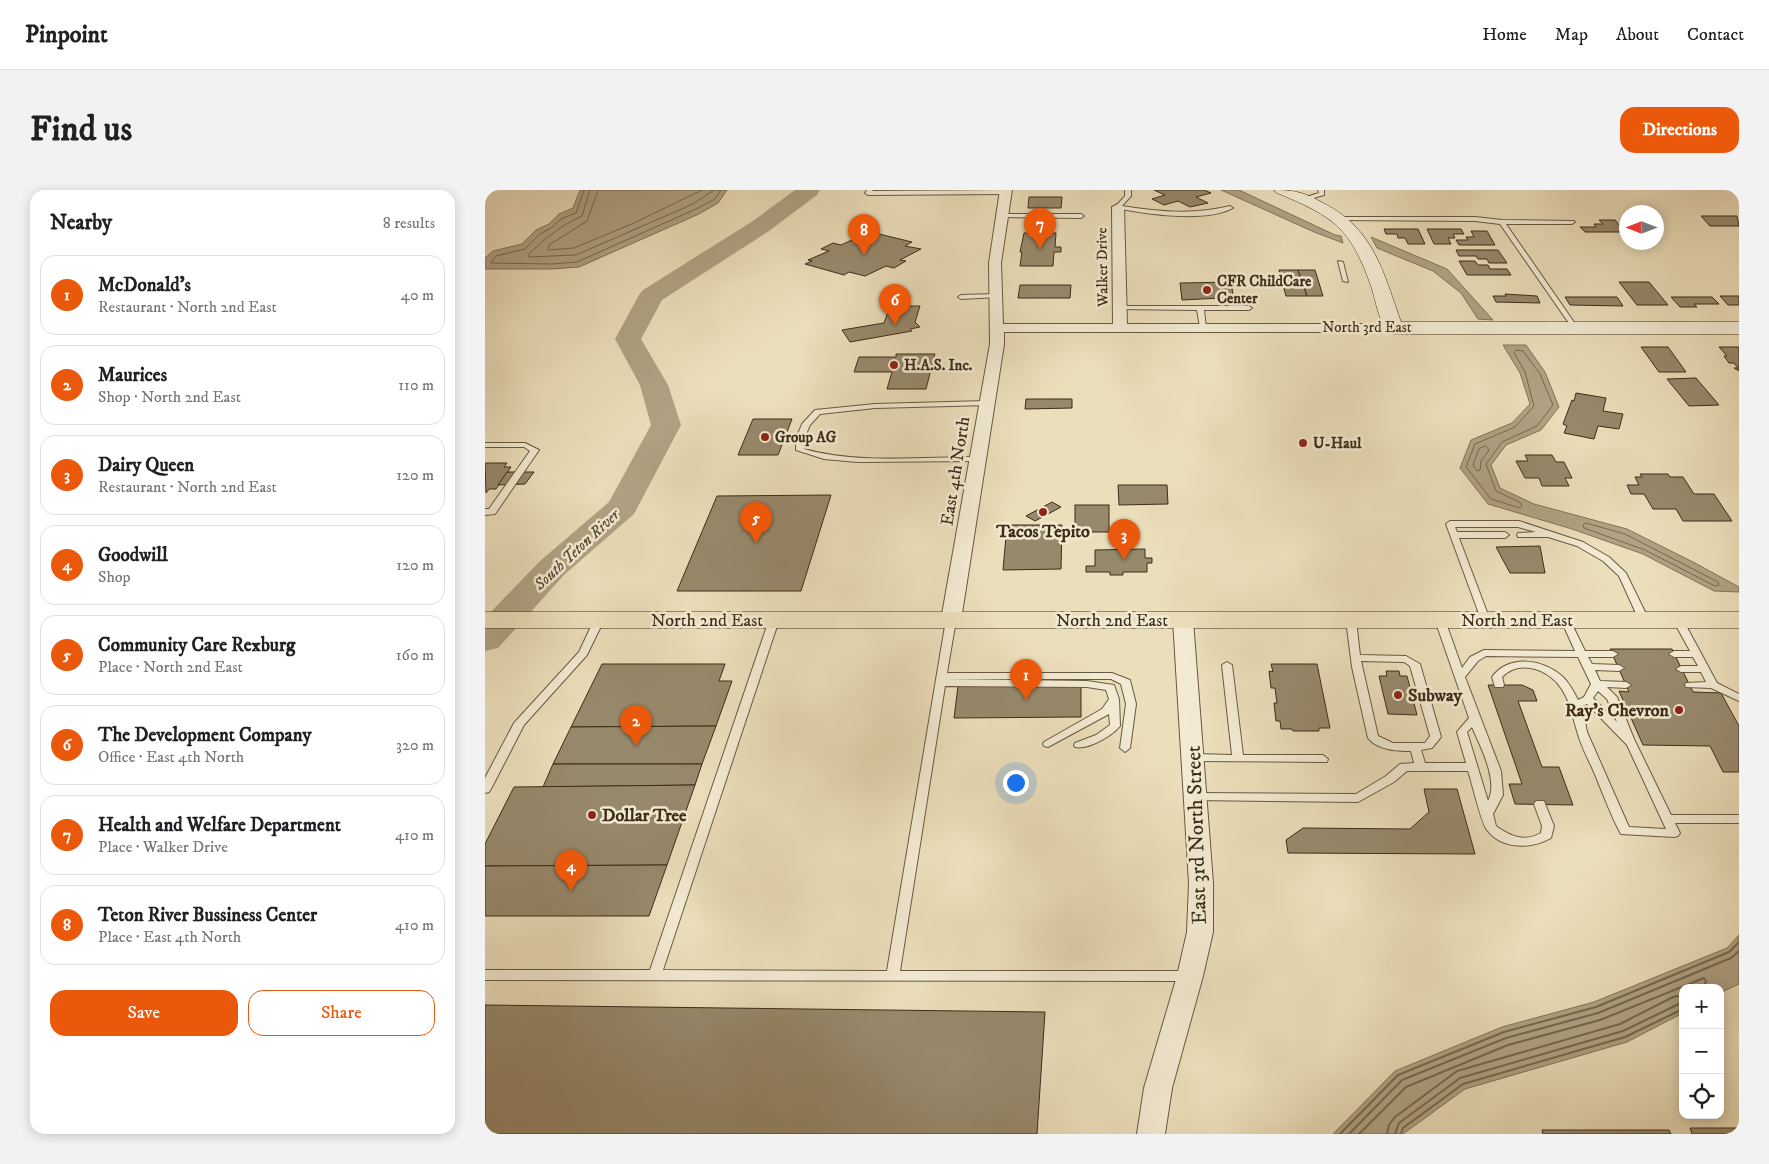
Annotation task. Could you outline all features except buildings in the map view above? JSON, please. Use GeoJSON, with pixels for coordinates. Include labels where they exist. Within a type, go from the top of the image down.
{"type":"FeatureCollection","features":[{"type":"Feature","properties":{"kind":"main road","name":"North 2nd East"},"geometry":{"type":"LineString","coordinates":[[485,620],[1738,621]]}},
{"type":"Feature","properties":{"kind":"street"},"geometry":{"type":"LineString","coordinates":[[1282,190],[1303,199],[1347,225],[1365,249],[1394,328]]}},
{"type":"Feature","properties":{"kind":"street","name":"East 4th North"},"geometry":{"type":"LineString","coordinates":[[951,620],[997,344],[995,263],[1006,191]]}},
{"type":"Feature","properties":{"kind":"street","name":"Walker Drive"},"geometry":{"type":"LineString","coordinates":[[1118,207],[1120,327]]}},
{"type":"Feature","properties":{"kind":"street","name":"North 3rd East"},"geometry":{"type":"LineString","coordinates":[[996,328],[1739,328]]}},
{"type":"Feature","properties":{"kind":"street","name":"East 3rd North Street"},"geometry":{"type":"LineString","coordinates":[[1151,1134],[1158,1088],[1190,976],[1200,932],[1201,883],[1194,758],[1183,620]]}},
{"type":"Feature","properties":{"kind":"lane"},"geometry":{"type":"LineString","coordinates":[[870,190],[869,193],[1006,191]]}},
{"type":"Feature","properties":{"kind":"lane"},"geometry":{"type":"LineString","coordinates":[[1118,207],[1128,196],[1128,190]]}},
{"type":"Feature","properties":{"kind":"lane"},"geometry":{"type":"LineString","coordinates":[[1303,199],[1320,195],[1322,194],[1321,190]]}},
{"type":"Feature","properties":{"kind":"lane"},"geometry":{"type":"LineString","coordinates":[[1118,207],[1161,214],[1218,211],[1230,208]]}},
{"type":"Feature","properties":{"kind":"lane"},"geometry":{"type":"LineString","coordinates":[[1002,216],[1081,216]]}},
{"type":"Feature","properties":{"kind":"lane"},"geometry":{"type":"LineString","coordinates":[[1339,219],[1475,219],[1502,222],[1572,222]]}},
{"type":"Feature","properties":{"kind":"lane"},"geometry":{"type":"LineString","coordinates":[[1502,222],[1575,328]]}},
{"type":"Feature","properties":{"kind":"lane"},"geometry":{"type":"LineString","coordinates":[[1340,262],[1345,281]]}},
{"type":"Feature","properties":{"kind":"lane"},"geometry":{"type":"LineString","coordinates":[[961,297],[996,296]]}},
{"type":"Feature","properties":{"kind":"lane"},"geometry":{"type":"LineString","coordinates":[[1119,308],[1249,308]]}},
{"type":"Feature","properties":{"kind":"lane"},"geometry":{"type":"LineString","coordinates":[[1201,308],[1203,327]]}},
{"type":"Feature","properties":{"kind":"lane"},"geometry":{"type":"LineString","coordinates":[[977,459],[858,460],[823,457],[800,450],[800,439],[806,424],[818,412],[875,406],[986,403]]}},
{"type":"Feature","properties":{"kind":"lane"},"geometry":{"type":"LineString","coordinates":[[485,445],[525,444],[535,450],[488,512]]}},
{"type":"Feature","properties":{"kind":"lane"},"geometry":{"type":"LineString","coordinates":[[1485,620],[1450,524],[1519,524],[1581,544],[1606,559],[1623,575],[1644,620]]}},
{"type":"Feature","properties":{"kind":"lane"},"geometry":{"type":"LineString","coordinates":[[1454,535],[1505,535]]}},
{"type":"Feature","properties":{"kind":"lane"},"geometry":{"type":"LineString","coordinates":[[1521,535],[1556,535]]}},
{"type":"Feature","properties":{"kind":"lane"},"geometry":{"type":"LineString","coordinates":[[485,789],[519,723],[583,653],[599,620]]}},
{"type":"Feature","properties":{"kind":"lane"},"geometry":{"type":"LineString","coordinates":[[655,975],[774,620]]}},
{"type":"Feature","properties":{"kind":"lane"},"geometry":{"type":"LineString","coordinates":[[893,975],[951,620]]}},
{"type":"Feature","properties":{"kind":"lane"},"geometry":{"type":"LineString","coordinates":[[1351,620],[1356,658],[1373,738],[1381,744],[1395,747],[1428,746],[1436,737],[1415,664],[1406,659],[1356,658]]}},
{"type":"Feature","properties":{"kind":"lane"},"geometry":{"type":"LineString","coordinates":[[1440,620],[1474,718],[1495,771],[1497,795],[1487,814]]}},
{"type":"Feature","properties":{"kind":"lane"},"geometry":{"type":"LineString","coordinates":[[1499,685],[1497,677],[1501,670],[1510,665],[1537,666],[1559,679],[1576,705],[1582,732],[1625,831],[1674,833],[1612,697],[1597,684],[1566,620]]}},
{"type":"Feature","properties":{"kind":"lane"},"geometry":{"type":"LineString","coordinates":[[1678,620],[1713,686]]}},
{"type":"Feature","properties":{"kind":"lane"},"geometry":{"type":"LineString","coordinates":[[1460,676],[1474,659],[1484,653],[1613,654]]}},
{"type":"Feature","properties":{"kind":"lane"},"geometry":{"type":"LineString","coordinates":[[1674,654],[1697,654]]}},
{"type":"Feature","properties":{"kind":"lane"},"geometry":{"type":"LineString","coordinates":[[1227,665],[1238,758]]}},
{"type":"Feature","properties":{"kind":"lane"},"geometry":{"type":"LineString","coordinates":[[1589,667],[1619,668]]}},
{"type":"Feature","properties":{"kind":"lane"},"geometry":{"type":"LineString","coordinates":[[1681,669],[1704,669]]}},
{"type":"Feature","properties":{"kind":"lane"},"geometry":{"type":"LineString","coordinates":[[941,679],[1112,676],[1126,682],[1131,704],[1125,748]]}},
{"type":"Feature","properties":{"kind":"lane"},"geometry":{"type":"LineString","coordinates":[[941,679],[1087,684],[1110,687],[1114,699],[1115,726],[1100,737],[1079,745]]}},
{"type":"Feature","properties":{"kind":"lane"},"geometry":{"type":"LineString","coordinates":[[1597,684],[1626,685]]}},
{"type":"Feature","properties":{"kind":"lane"},"geometry":{"type":"LineString","coordinates":[[1576,705],[1588,699],[1597,684]]}},
{"type":"Feature","properties":{"kind":"lane"},"geometry":{"type":"LineString","coordinates":[[1690,686],[1713,686],[1739,698]]}},
{"type":"Feature","properties":{"kind":"lane"},"geometry":{"type":"LineString","coordinates":[[1047,744],[1106,711],[1114,699]]}},
{"type":"Feature","properties":{"kind":"lane"},"geometry":{"type":"LineString","coordinates":[[1588,699],[1632,743]]}},
{"type":"Feature","properties":{"kind":"lane"},"geometry":{"type":"LineString","coordinates":[[1474,718],[1462,732],[1491,828],[1503,838],[1518,843],[1537,841],[1547,835],[1548,826],[1539,804]]}},
{"type":"Feature","properties":{"kind":"lane"},"geometry":{"type":"LineString","coordinates":[[1415,747],[1421,767]]}},
{"type":"Feature","properties":{"kind":"lane"},"geometry":{"type":"LineString","coordinates":[[1194,758],[1323,758]]}},
{"type":"Feature","properties":{"kind":"lane"},"geometry":{"type":"LineString","coordinates":[[1196,797],[1358,798],[1390,779],[1404,767],[1473,766]]}},
{"type":"Feature","properties":{"kind":"lane"},"geometry":{"type":"LineString","coordinates":[[1667,818],[1739,819]]}},
{"type":"Feature","properties":{"kind":"lane"},"geometry":{"type":"LineString","coordinates":[[485,975],[1190,976]]}},
{"type":"Feature","properties":{"kind":"water"},"geometry":{"type":"Polygon","coordinates":[[[580,190],[727,190],[718,203],[699,214],[579,267],[485,269],[485,258],[493,251],[522,244],[536,230],[549,224],[559,214],[573,208],[580,190]]]}},
{"type":"Feature","properties":{"kind":"water"},"geometry":{"type":"Polygon","coordinates":[[[1221,190],[1239,190],[1335,235],[1341,236],[1343,243],[1314,232],[1221,190]]]}},
{"type":"Feature","properties":{"kind":"water"},"geometry":{"type":"Polygon","coordinates":[[[1371,237],[1447,269],[1493,320],[1478,319],[1461,293],[1433,271],[1377,248],[1371,237]]]}},
{"type":"Feature","properties":{"kind":"water"},"geometry":{"type":"Polygon","coordinates":[[[1503,345],[1526,345],[1545,372],[1559,407],[1541,430],[1506,445],[1491,465],[1500,488],[1534,504],[1627,529],[1739,587],[1739,592],[1714,591],[1643,554],[1572,529],[1488,504],[1460,468],[1471,440],[1512,423],[1530,404],[1520,373],[1503,345]]]}},
{"type":"Feature","properties":{"kind":"water"},"geometry":{"type":"Polygon","coordinates":[[[1739,935],[1739,984],[1724,991],[1724,984],[1679,984],[1679,1015],[1627,1042],[1465,1089],[1403,1134],[1333,1134],[1395,1071],[1502,1027],[1594,1002],[1727,948],[1739,935]]]}},
{"type":"Feature","properties":{"kind":"waterway","name":"South Teton River"},"geometry":{"type":"LineString","coordinates":[[485,640],[552,568],[622,507],[666,425],[654,385],[628,339],[652,295],[761,226],[809,190]]}},
{"type":"Feature","properties":{"kind":"place","name":"Health and Welfare Department"},"geometry":{"type":"Point","coordinates":[1040,249]}},
{"type":"Feature","properties":{"kind":"place","name":"Teton River Bussiness Center"},"geometry":{"type":"Point","coordinates":[864,255]}},
{"type":"Feature","properties":{"kind":"place","name":"CFR ChildCare Center"},"geometry":{"type":"Point","coordinates":[1207,290]}},
{"type":"Feature","properties":{"kind":"place","name":"The Development Company"},"geometry":{"type":"Point","coordinates":[895,325]}},
{"type":"Feature","properties":{"kind":"place","name":"H.A.S. Inc."},"geometry":{"type":"Point","coordinates":[894,365]}},
{"type":"Feature","properties":{"kind":"place","name":"Group AG"},"geometry":{"type":"Point","coordinates":[765,437]}},
{"type":"Feature","properties":{"kind":"place","name":"U-Haul"},"geometry":{"type":"Point","coordinates":[1303,443]}},
{"type":"Feature","properties":{"kind":"place","name":"Tacos Tepito"},"geometry":{"type":"Point","coordinates":[1043,512]}},
{"type":"Feature","properties":{"kind":"place","name":"Community Care Rexburg"},"geometry":{"type":"Point","coordinates":[756,543]}},
{"type":"Feature","properties":{"kind":"place","name":"Dairy Queen"},"geometry":{"type":"Point","coordinates":[1124,560]}},
{"type":"Feature","properties":{"kind":"place","name":"Subway"},"geometry":{"type":"Point","coordinates":[1398,695]}},
{"type":"Feature","properties":{"kind":"place","name":"McDonald's"},"geometry":{"type":"Point","coordinates":[1026,700]}},
{"type":"Feature","properties":{"kind":"place","name":"Ray's Chevron"},"geometry":{"type":"Point","coordinates":[1679,710]}},
{"type":"Feature","properties":{"kind":"place","name":"Maurices"},"geometry":{"type":"Point","coordinates":[636,746]}},
{"type":"Feature","properties":{"kind":"place","name":"Dollar Tree"},"geometry":{"type":"Point","coordinates":[592,815]}},
{"type":"Feature","properties":{"kind":"place","name":"Goodwill"},"geometry":{"type":"Point","coordinates":[571,891]}}]}
